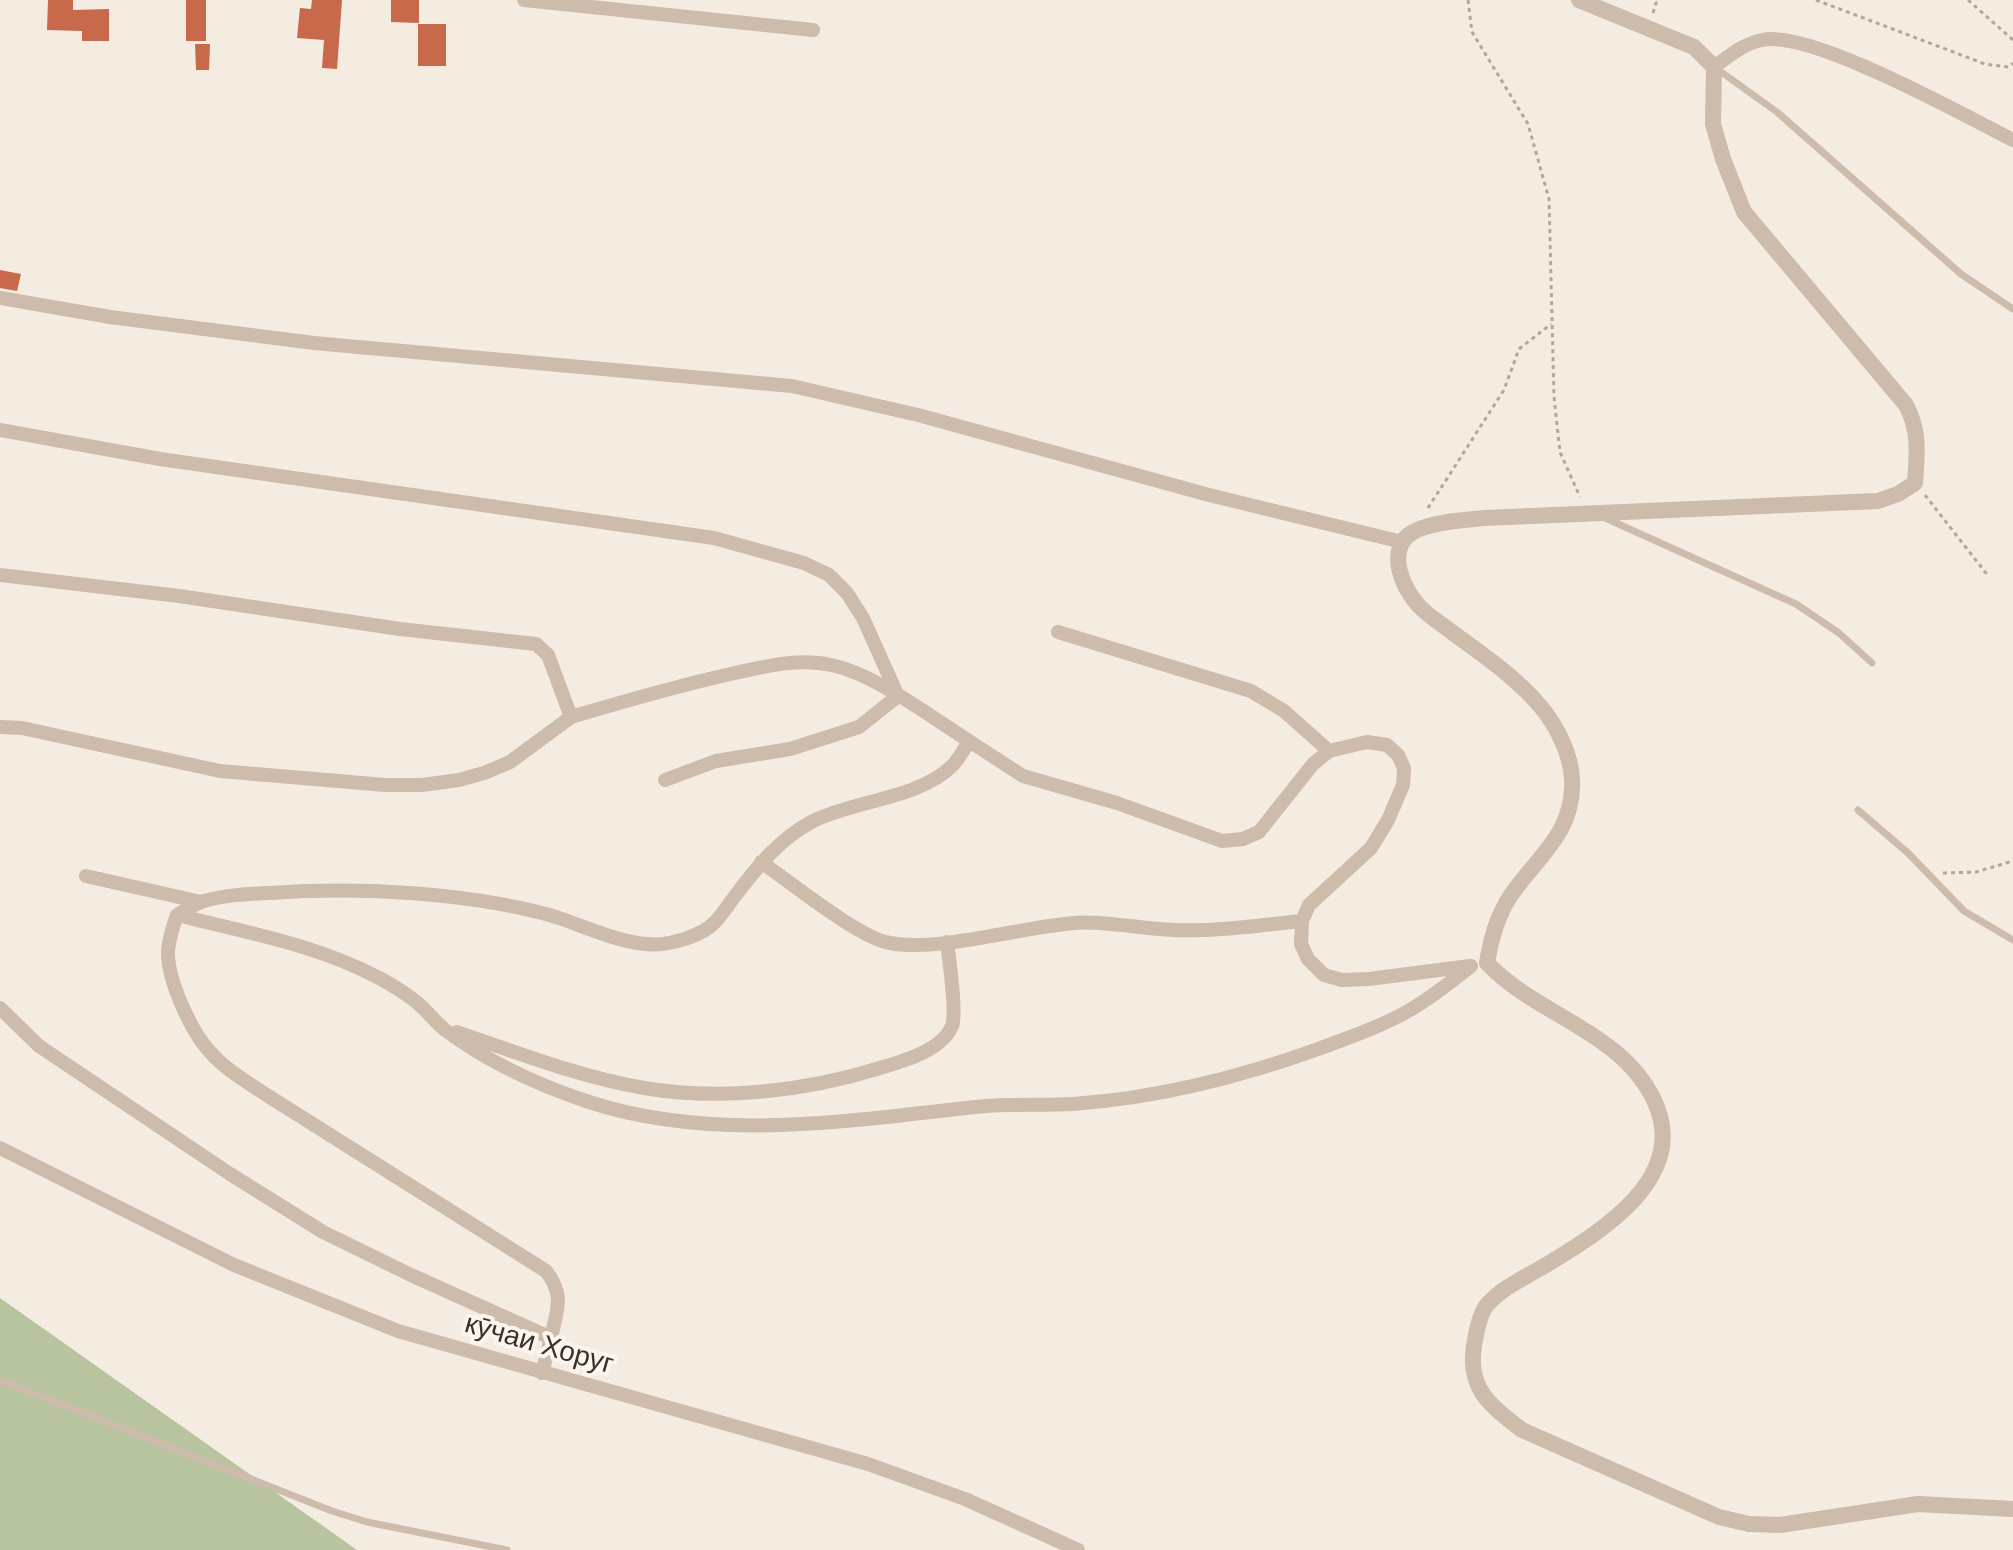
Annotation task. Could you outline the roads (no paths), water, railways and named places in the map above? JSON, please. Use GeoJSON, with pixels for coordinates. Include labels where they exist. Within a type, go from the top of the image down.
{"type":"FeatureCollection","features":[{"type":"Feature","properties":{"kind":"street"},"geometry":{"type":"LineString","coordinates":[[524,0],[813,30]]}},
{"type":"Feature","properties":{"kind":"street"},"geometry":{"type":"LineString","coordinates":[[177,915],[339,961],[380,978],[416,1002],[441,1027],[481,1055],[545,1087],[632,1114],[686,1122],[757,1126],[819,1124],[997,1105],[1072,1104],[1115,1099],[1225,1079],[1362,1033],[1408,1011],[1479,964],[1496,920],[1512,894],[1557,839],[1569,810],[1572,779],[1555,727],[1540,706],[1495,665],[1419,607],[1403,584],[1398,565],[1402,542],[1413,531],[1454,521],[1590,511],[1878,501],[1898,494],[1915,483],[1918,444],[1915,421],[1906,405],[1744,212],[1713,124],[1714,67],[1694,47],[1579,0]]}},
{"type":"Feature","properties":{"kind":"street"},"geometry":{"type":"LineString","coordinates":[[1714,67],[1738,49],[1764,39],[1793,41],[1878,72],[2013,140]]}},
{"type":"Feature","properties":{"kind":"street"},"geometry":{"type":"LineString","coordinates":[[0,298],[110,317],[314,343],[792,386],[918,415],[1209,495],[1402,542]]}},
{"type":"Feature","properties":{"kind":"street"},"geometry":{"type":"LineString","coordinates":[[0,430],[160,459],[714,538],[804,563],[829,575],[847,593],[863,618],[898,696]]}},
{"type":"Feature","properties":{"kind":"street"},"geometry":{"type":"LineString","coordinates":[[0,575],[179,596],[400,629],[536,644],[548,655],[571,717]]}},
{"type":"Feature","properties":{"kind":"street"},"geometry":{"type":"LineString","coordinates":[[1058,632],[1251,691],[1284,711],[1329,751]]}},
{"type":"Feature","properties":{"kind":"street"},"geometry":{"type":"LineString","coordinates":[[0,727],[22,728],[220,771],[385,785],[422,785],[459,780],[497,768],[510,762],[571,717],[707,679],[768,666],[807,662],[858,673],[1023,776],[1117,803],[1222,841],[1243,839],[1259,832],[1313,764],[1329,751],[1367,742],[1387,745],[1398,755],[1404,768],[1403,785],[1388,820],[1371,848],[1309,905],[1302,921],[1301,944],[1308,959],[1324,975],[1342,980],[1479,964],[1597,1036],[1633,1066],[1654,1100],[1662,1124],[1663,1148],[1657,1170],[1631,1204],[1582,1243],[1505,1289],[1484,1308],[1471,1363],[1481,1393],[1495,1409],[1522,1430],[1719,1517],[1749,1524],[1780,1525],[1918,1504],[2013,1509]]}},
{"type":"Feature","properties":{"kind":"street"},"geometry":{"type":"LineString","coordinates":[[665,780],[716,761],[790,749],[859,727],[898,696]]}},
{"type":"Feature","properties":{"kind":"street"},"geometry":{"type":"LineString","coordinates":[[542,1373],[560,1294],[556,1283],[546,1271],[227,1069],[208,1051],[189,1019],[172,979],[168,952],[177,915],[201,902],[226,896],[301,891],[441,897],[547,914],[643,945],[665,944],[689,938],[713,924],[761,862],[788,835],[815,820],[940,776],[955,764],[969,741]]}},
{"type":"Feature","properties":{"kind":"street"},"geometry":{"type":"LineString","coordinates":[[761,862],[867,935],[887,943],[947,942],[1066,923],[1111,923],[1190,931],[1302,921]]}},
{"type":"Feature","properties":{"kind":"street"},"geometry":{"type":"LineString","coordinates":[[86,876],[201,902]]}},
{"type":"Feature","properties":{"kind":"street"},"geometry":{"type":"LineString","coordinates":[[441,1027],[569,1070],[642,1088],[733,1094],[822,1082],[891,1065],[936,1046],[948,1035],[954,1022],[947,942]]}},
{"type":"Feature","properties":{"kind":"street"},"geometry":{"type":"LineString","coordinates":[[0,1008],[39,1046],[204,1157],[323,1232],[551,1338]]}},
{"type":"Feature","properties":{"kind":"street","name":"кӯчаи Хоруг"},"geometry":{"type":"LineString","coordinates":[[0,1148],[234,1265],[398,1331],[915,1480],[1078,1550]]}},
{"type":"Feature","properties":{"kind":"lane"},"geometry":{"type":"LineString","coordinates":[[1714,67],[1777,112],[1961,274],[2013,309]]}},
{"type":"Feature","properties":{"kind":"lane"},"geometry":{"type":"LineString","coordinates":[[1590,511],[1796,604],[1839,633],[1872,663]]}},
{"type":"Feature","properties":{"kind":"lane"},"geometry":{"type":"LineString","coordinates":[[1858,810],[1964,911],[2013,940]]}},
{"type":"Feature","properties":{"kind":"lane"},"geometry":{"type":"LineString","coordinates":[[0,1380],[332,1511],[367,1522],[507,1550]]}}]}
